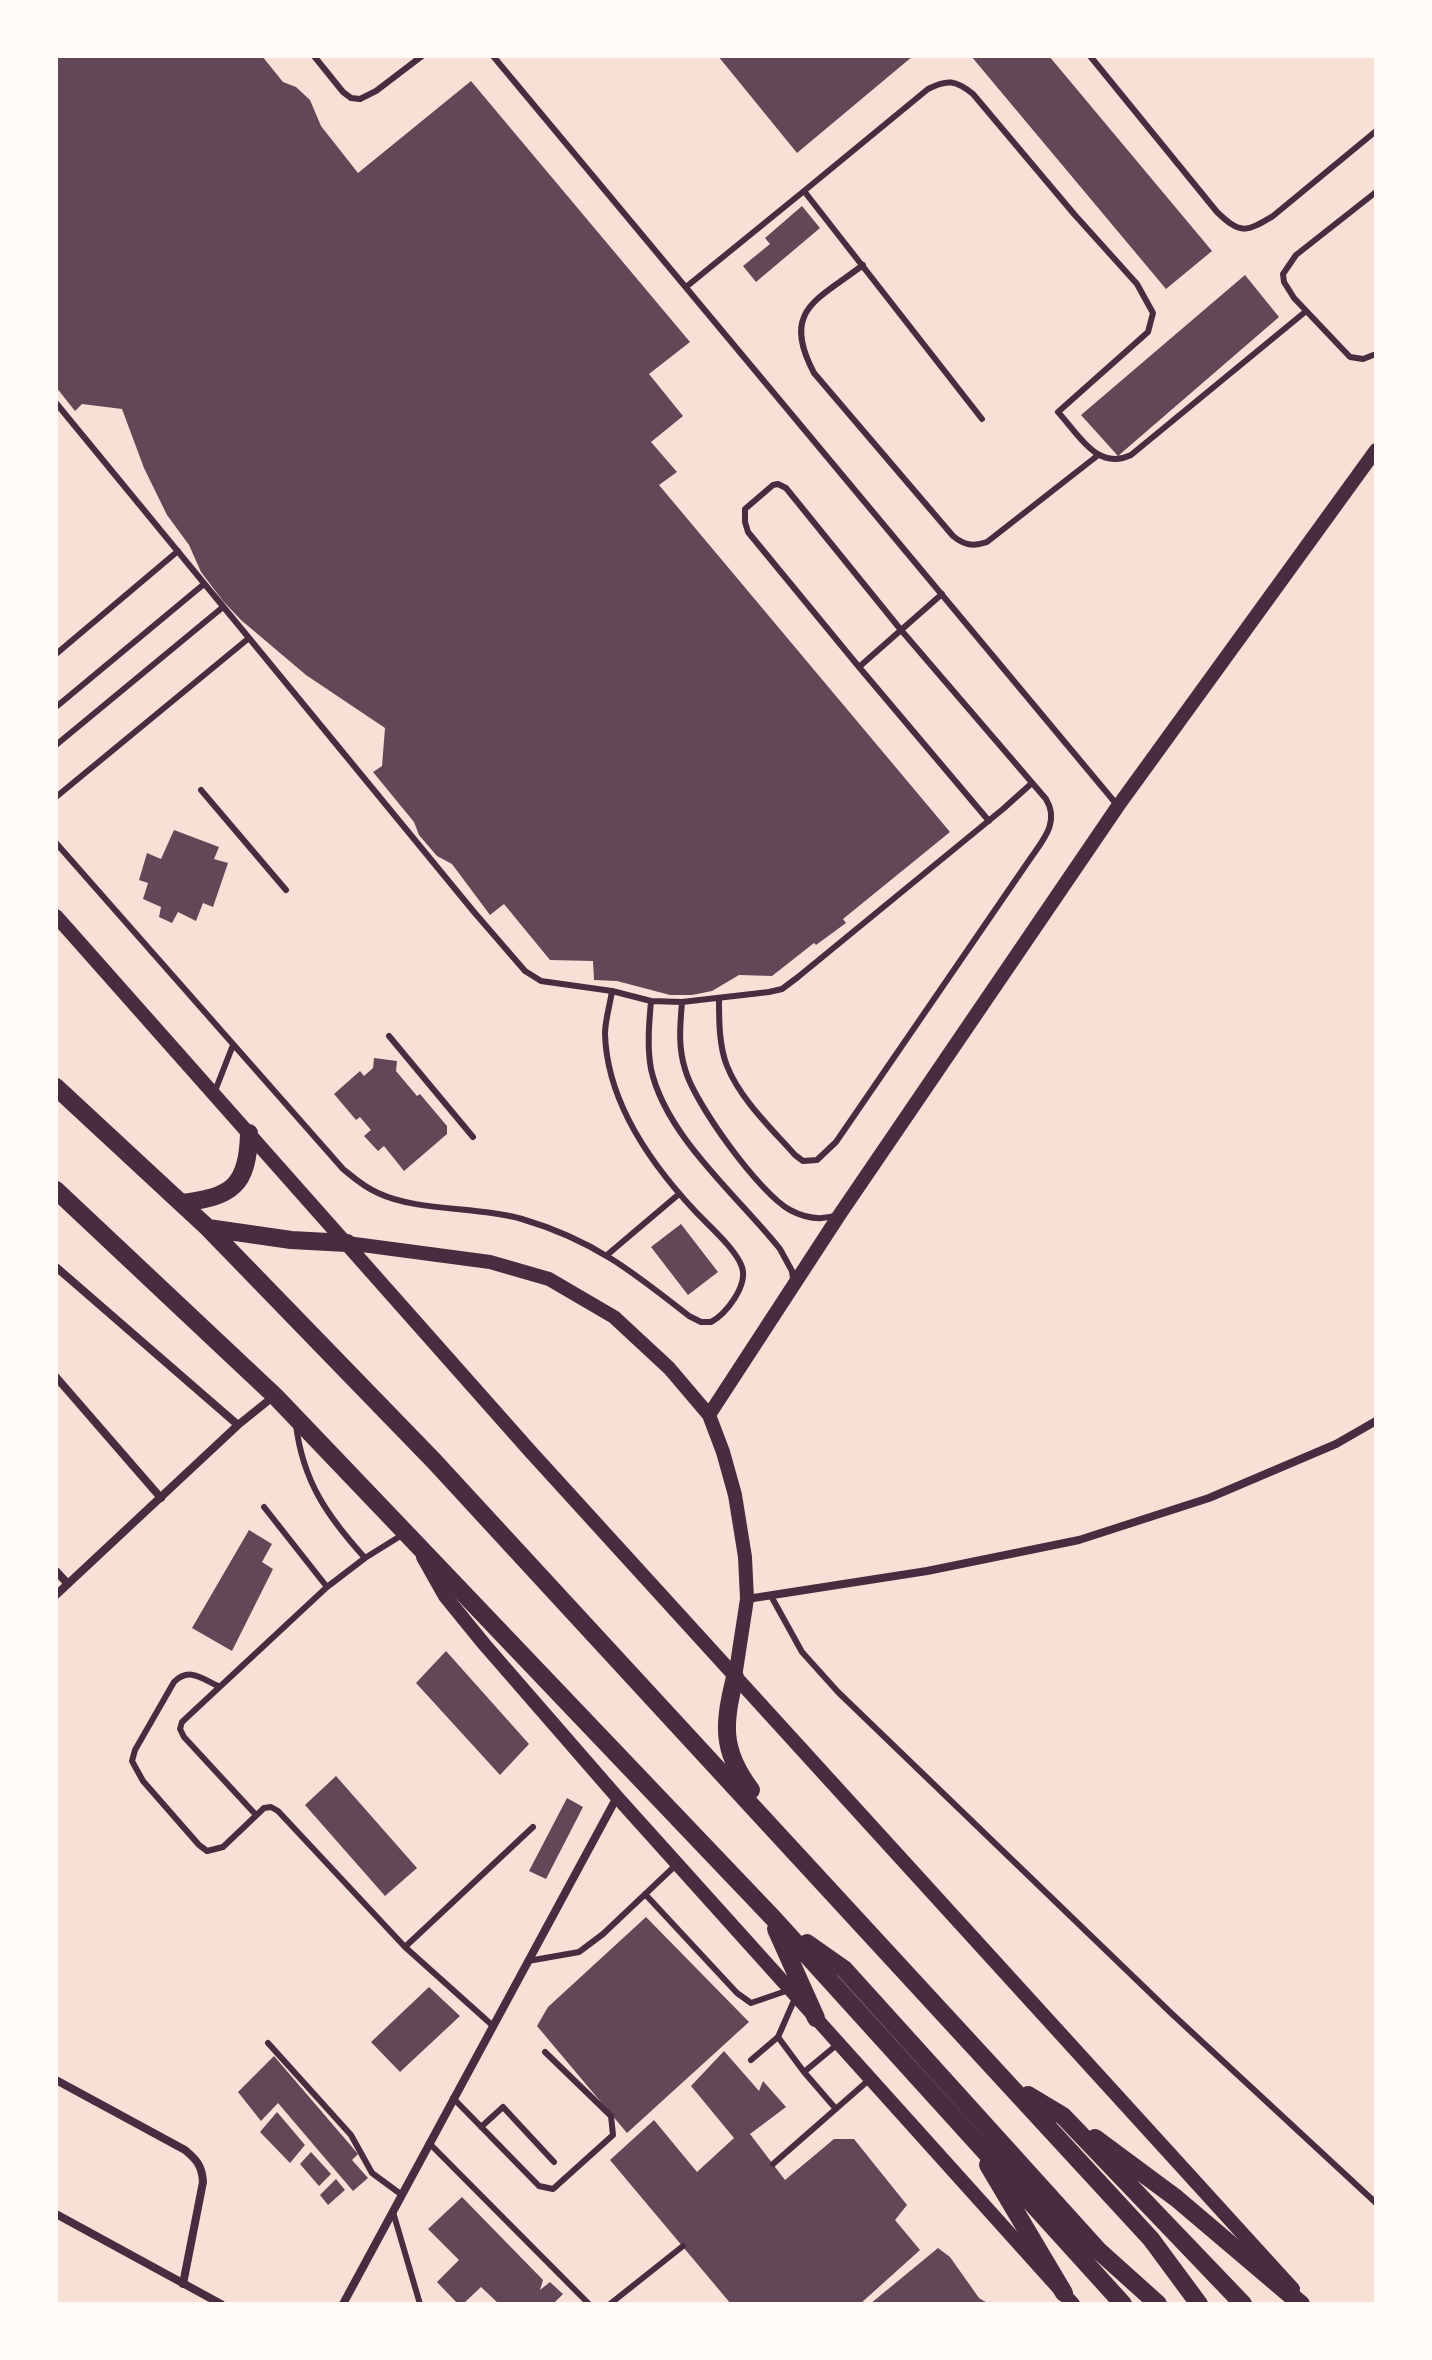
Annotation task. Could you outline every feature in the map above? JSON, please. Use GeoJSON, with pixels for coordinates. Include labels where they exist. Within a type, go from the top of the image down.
{"type":"FeatureCollection","features":[{"type":"Feature","properties":{"kind":"main road"},"geometry":{"type":"LineString","coordinates":[[56,1087],[208,1228],[434,1461],[1151,2239],[1199,2304]]}},
{"type":"Feature","properties":{"kind":"main road"},"geometry":{"type":"LineString","coordinates":[[181,1203],[207,1200],[226,1192],[240,1181],[248,1159],[249,1133]]}},
{"type":"Feature","properties":{"kind":"main road"},"geometry":{"type":"LineString","coordinates":[[56,1190],[275,1396],[773,1918],[1123,2304]]}},
{"type":"Feature","properties":{"kind":"main road"},"geometry":{"type":"LineString","coordinates":[[208,1228],[291,1240],[347,1243]]}},
{"type":"Feature","properties":{"kind":"main road"},"geometry":{"type":"LineString","coordinates":[[735,1677],[726,1716],[728,1748],[747,1785],[809,1865]]}},
{"type":"Feature","properties":{"kind":"main road"},"geometry":{"type":"LineString","coordinates":[[773,1918],[816,2018]]}},
{"type":"Feature","properties":{"kind":"main road"},"geometry":{"type":"LineString","coordinates":[[773,1918],[844,1969],[1099,2251],[1158,2304]]}},
{"type":"Feature","properties":{"kind":"main road"},"geometry":{"type":"LineString","coordinates":[[1012,2086],[1063,2116],[1136,2166],[1304,2304]]}},
{"type":"Feature","properties":{"kind":"main road"},"geometry":{"type":"LineString","coordinates":[[1063,2116],[1243,2304]]}},
{"type":"Feature","properties":{"kind":"main road"},"geometry":{"type":"LineString","coordinates":[[971,2134],[1025,2230],[1069,2299]]}},
{"type":"Feature","properties":{"kind":"street"},"geometry":{"type":"LineString","coordinates":[[709,1415],[840,1214],[1118,806],[1376,450]]}},
{"type":"Feature","properties":{"kind":"street"},"geometry":{"type":"LineString","coordinates":[[56,916],[520,1439],[1304,2304]]}},
{"type":"Feature","properties":{"kind":"street"},"geometry":{"type":"LineString","coordinates":[[347,1243],[490,1262],[549,1279],[614,1317],[669,1368],[709,1415],[735,1495],[745,1557],[747,1599],[735,1677]]}},
{"type":"Feature","properties":{"kind":"street"},"geometry":{"type":"LineString","coordinates":[[56,1267],[238,1425]]}},
{"type":"Feature","properties":{"kind":"street"},"geometry":{"type":"LineString","coordinates":[[56,1377],[161,1498]]}},
{"type":"Feature","properties":{"kind":"street"},"geometry":{"type":"LineString","coordinates":[[56,1595],[238,1425],[275,1396]]}},
{"type":"Feature","properties":{"kind":"street"},"geometry":{"type":"LineString","coordinates":[[747,1599],[927,1571],[1079,1540],[1209,1498],[1336,1444],[1376,1421]]}},
{"type":"Feature","properties":{"kind":"street"},"geometry":{"type":"LineString","coordinates":[[408,1535],[445,1596],[617,1797],[1069,2299]]}},
{"type":"Feature","properties":{"kind":"street"},"geometry":{"type":"LineString","coordinates":[[56,1571],[68,1584]]}},
{"type":"Feature","properties":{"kind":"street"},"geometry":{"type":"LineString","coordinates":[[343,2304],[617,1797]]}},
{"type":"Feature","properties":{"kind":"street"},"geometry":{"type":"LineString","coordinates":[[56,2080],[185,2150],[196,2159],[202,2170],[203,2182],[183,2284]]}},
{"type":"Feature","properties":{"kind":"street"},"geometry":{"type":"LineString","coordinates":[[56,2214],[221,2304]]}},
{"type":"Feature","properties":{"kind":"lane"},"geometry":{"type":"LineString","coordinates":[[314,56],[343,92],[351,98],[360,99],[376,91],[422,56]]}},
{"type":"Feature","properties":{"kind":"lane"},"geometry":{"type":"LineString","coordinates":[[493,56],[1118,806]]}},
{"type":"Feature","properties":{"kind":"lane"},"geometry":{"type":"LineString","coordinates":[[1090,56],[1217,212],[1234,228],[1241,230],[1273,216],[1376,131]]}},
{"type":"Feature","properties":{"kind":"lane"},"geometry":{"type":"LineString","coordinates":[[686,287],[928,89],[943,81],[953,81],[973,94],[1137,284],[1153,313],[1148,332],[1058,412],[1097,456],[1114,461],[1131,455],[1305,312]]}},
{"type":"Feature","properties":{"kind":"lane"},"geometry":{"type":"LineString","coordinates":[[804,191],[982,419]]}},
{"type":"Feature","properties":{"kind":"lane"},"geometry":{"type":"LineString","coordinates":[[1376,192],[1296,255],[1285,268],[1284,282],[1305,312],[1350,357],[1363,359],[1376,354]]}},
{"type":"Feature","properties":{"kind":"lane"},"geometry":{"type":"LineString","coordinates":[[863,265],[812,305],[803,317],[799,328],[804,354],[814,373],[953,536],[972,545],[987,542],[1097,456]]}},
{"type":"Feature","properties":{"kind":"lane"},"geometry":{"type":"LineString","coordinates":[[56,403],[525,971],[541,981],[612,991],[651,1001],[682,1002],[769,992],[789,984],[1032,783]]}},
{"type":"Feature","properties":{"kind":"lane"},"geometry":{"type":"LineString","coordinates":[[719,999],[725,1058],[741,1090],[795,1155],[809,1162],[823,1156],[836,1142],[1048,833],[1052,816],[1051,808],[1032,783],[782,485],[773,485],[748,505],[744,515],[754,540],[989,821]]}},
{"type":"Feature","properties":{"kind":"lane"},"geometry":{"type":"LineString","coordinates":[[56,654],[178,551]]}},
{"type":"Feature","properties":{"kind":"lane"},"geometry":{"type":"LineString","coordinates":[[56,707],[204,584]]}},
{"type":"Feature","properties":{"kind":"lane"},"geometry":{"type":"LineString","coordinates":[[859,667],[942,594]]}},
{"type":"Feature","properties":{"kind":"lane"},"geometry":{"type":"LineString","coordinates":[[56,745],[223,607]]}},
{"type":"Feature","properties":{"kind":"lane"},"geometry":{"type":"LineString","coordinates":[[56,797],[249,638]]}},
{"type":"Feature","properties":{"kind":"lane"},"geometry":{"type":"LineString","coordinates":[[201,790],[286,890]]}},
{"type":"Feature","properties":{"kind":"lane"},"geometry":{"type":"LineString","coordinates":[[56,843],[343,1169],[362,1185],[396,1199],[518,1218],[570,1235],[607,1255],[689,1316],[707,1323],[718,1318],[743,1281],[741,1263],[679,1194],[644,1146],[613,1080],[605,1032],[612,991]]}},
{"type":"Feature","properties":{"kind":"lane"},"geometry":{"type":"LineString","coordinates":[[651,1001],[649,1052],[658,1089],[681,1131],[786,1259],[792,1271],[791,1290]]}},
{"type":"Feature","properties":{"kind":"lane"},"geometry":{"type":"LineString","coordinates":[[682,1002],[679,1037],[684,1069],[696,1097],[724,1138],[776,1201],[789,1210],[816,1219],[840,1214]]}},
{"type":"Feature","properties":{"kind":"lane"},"geometry":{"type":"LineString","coordinates":[[389,1036],[473,1137]]}},
{"type":"Feature","properties":{"kind":"lane"},"geometry":{"type":"LineString","coordinates":[[214,1095],[233,1045]]}},
{"type":"Feature","properties":{"kind":"lane"},"geometry":{"type":"LineString","coordinates":[[607,1255],[679,1194]]}},
{"type":"Feature","properties":{"kind":"lane"},"geometry":{"type":"LineString","coordinates":[[295,1418],[307,1473],[318,1500],[365,1558]]}},
{"type":"Feature","properties":{"kind":"lane"},"geometry":{"type":"LineString","coordinates":[[264,1507],[327,1587]]}},
{"type":"Feature","properties":{"kind":"lane"},"geometry":{"type":"LineString","coordinates":[[256,1815],[180,1729],[188,1715],[218,1686],[327,1587],[365,1558],[408,1535]]}},
{"type":"Feature","properties":{"kind":"lane"},"geometry":{"type":"LineString","coordinates":[[771,1596],[802,1652],[838,1692],[1171,2013],[1376,2203]]}},
{"type":"Feature","properties":{"kind":"lane"},"geometry":{"type":"LineString","coordinates":[[218,1686],[191,1673],[182,1674],[174,1682],[135,1750],[132,1761],[143,1781],[207,1851],[223,1847],[264,1808],[271,1807],[278,1811],[405,1947],[492,2025]]}},
{"type":"Feature","properties":{"kind":"lane"},"geometry":{"type":"LineString","coordinates":[[405,1947],[533,1827]]}},
{"type":"Feature","properties":{"kind":"lane"},"geometry":{"type":"LineString","coordinates":[[528,1961],[579,1952],[603,1934],[677,1864]]}},
{"type":"Feature","properties":{"kind":"lane"},"geometry":{"type":"LineString","coordinates":[[645,1894],[737,1993],[751,2003],[793,1993]]}},
{"type":"Feature","properties":{"kind":"lane"},"geometry":{"type":"LineString","coordinates":[[751,2060],[778,2037],[793,1993]]}},
{"type":"Feature","properties":{"kind":"lane"},"geometry":{"type":"LineString","coordinates":[[778,2037],[836,2109]]}},
{"type":"Feature","properties":{"kind":"lane"},"geometry":{"type":"LineString","coordinates":[[268,2043],[351,2135],[372,2173],[402,2195]]}},
{"type":"Feature","properties":{"kind":"lane"},"geometry":{"type":"LineString","coordinates":[[804,2072],[839,2043]]}},
{"type":"Feature","properties":{"kind":"lane"},"geometry":{"type":"LineString","coordinates":[[453,2098],[539,2186],[553,2189],[613,2135],[611,2116],[545,2052]]}},
{"type":"Feature","properties":{"kind":"lane"},"geometry":{"type":"LineString","coordinates":[[773,2164],[871,2079]]}},
{"type":"Feature","properties":{"kind":"lane"},"geometry":{"type":"LineString","coordinates":[[481,2127],[503,2107],[554,2162]]}},
{"type":"Feature","properties":{"kind":"lane"},"geometry":{"type":"LineString","coordinates":[[429,2143],[589,2304]]}},
{"type":"Feature","properties":{"kind":"lane"},"geometry":{"type":"LineString","coordinates":[[393,2212],[420,2304]]}},
{"type":"Feature","properties":{"kind":"lane"},"geometry":{"type":"LineString","coordinates":[[610,2304],[683,2246]]}},
{"type":"Feature","properties":{"kind":"building"},"geometry":{"type":"Polygon","coordinates":[[[56,56],[262,56],[283,82],[296,87],[310,100],[321,126],[358,173],[471,81],[690,342],[649,374],[683,416],[651,442],[677,472],[659,485],[950,832],[843,919],[846,923],[772,976],[739,975],[712,991],[692,995],[670,995],[617,981],[594,980],[593,961],[550,960],[504,904],[490,915],[452,864],[437,856],[419,835],[414,822],[373,772],[382,766],[385,728],[306,675],[223,601],[201,572],[189,545],[167,515],[144,468],[122,409],[82,404],[75,411],[56,387],[56,56]]]}},
{"type":"Feature","properties":{"kind":"building"},"geometry":{"type":"Polygon","coordinates":[[[718,56],[913,56],[797,153],[718,56]]]}},
{"type":"Feature","properties":{"kind":"building"},"geometry":{"type":"Polygon","coordinates":[[[971,56],[1049,56],[1212,251],[1166,289],[971,56]]]}},
{"type":"Feature","properties":{"kind":"building"},"geometry":{"type":"Polygon","coordinates":[[[802,206],[820,228],[756,282],[743,266],[770,244],[765,238],[802,206]]]}},
{"type":"Feature","properties":{"kind":"building"},"geometry":{"type":"Polygon","coordinates":[[[1245,275],[1279,317],[1118,456],[1081,415],[1245,275]]]}},
{"type":"Feature","properties":{"kind":"building"},"geometry":{"type":"Polygon","coordinates":[[[174,830],[219,847],[214,859],[228,863],[213,907],[203,903],[196,921],[178,912],[172,923],[159,917],[161,907],[143,899],[148,883],[139,880],[147,853],[161,859],[174,830]]]}},
{"type":"Feature","properties":{"kind":"building"},"geometry":{"type":"Polygon","coordinates":[[[374,1058],[397,1061],[396,1071],[447,1126],[447,1134],[404,1171],[384,1146],[378,1151],[364,1136],[371,1130],[360,1117],[356,1120],[334,1094],[360,1071],[364,1076],[373,1068],[374,1058]]]}},
{"type":"Feature","properties":{"kind":"building"},"geometry":{"type":"Polygon","coordinates":[[[681,1224],[718,1272],[688,1295],[651,1247],[681,1224]]]}},
{"type":"Feature","properties":{"kind":"building"},"geometry":{"type":"Polygon","coordinates":[[[249,1530],[272,1544],[262,1562],[273,1569],[232,1651],[192,1628],[249,1530]]]}},
{"type":"Feature","properties":{"kind":"building"},"geometry":{"type":"Polygon","coordinates":[[[446,1651],[529,1744],[500,1775],[416,1683],[446,1651]]]}},
{"type":"Feature","properties":{"kind":"building"},"geometry":{"type":"Polygon","coordinates":[[[336,1776],[417,1868],[385,1896],[305,1805],[336,1776]]]}},
{"type":"Feature","properties":{"kind":"building"},"geometry":{"type":"Polygon","coordinates":[[[567,1798],[583,1807],[546,1879],[529,1871],[567,1798]]]}},
{"type":"Feature","properties":{"kind":"building"},"geometry":{"type":"Polygon","coordinates":[[[646,1917],[749,2022],[627,2133],[537,2026],[548,2007],[646,1917]]]}},
{"type":"Feature","properties":{"kind":"building"},"geometry":{"type":"Polygon","coordinates":[[[429,1987],[460,2016],[400,2072],[371,2042],[429,1987]]]}},
{"type":"Feature","properties":{"kind":"building"},"geometry":{"type":"Polygon","coordinates":[[[724,2051],[759,2091],[763,2081],[786,2107],[750,2134],[785,2180],[834,2139],[854,2139],[907,2205],[895,2220],[920,2250],[860,2304],[731,2304],[610,2160],[654,2120],[697,2172],[734,2138],[691,2086],[724,2051]]]}},
{"type":"Feature","properties":{"kind":"building"},"geometry":{"type":"Polygon","coordinates":[[[274,2056],[358,2154],[352,2160],[368,2178],[353,2191],[278,2103],[261,2121],[238,2092],[274,2056]]]}},
{"type":"Feature","properties":{"kind":"building"},"geometry":{"type":"Polygon","coordinates":[[[277,2112],[305,2145],[290,2163],[260,2132],[277,2112]]]}},
{"type":"Feature","properties":{"kind":"building"},"geometry":{"type":"Polygon","coordinates":[[[311,2152],[331,2174],[319,2186],[300,2164],[311,2152]]]}},
{"type":"Feature","properties":{"kind":"building"},"geometry":{"type":"Polygon","coordinates":[[[336,2179],[345,2190],[328,2205],[320,2195],[336,2179]]]}},
{"type":"Feature","properties":{"kind":"building"},"geometry":{"type":"Polygon","coordinates":[[[462,2197],[543,2280],[540,2290],[550,2282],[563,2294],[553,2304],[499,2304],[481,2287],[463,2304],[458,2304],[437,2282],[459,2260],[428,2229],[462,2197]]]}},
{"type":"Feature","properties":{"kind":"building"},"geometry":{"type":"Polygon","coordinates":[[[938,2248],[950,2257],[979,2298],[989,2304],[870,2304],[938,2248]]]}}]}
